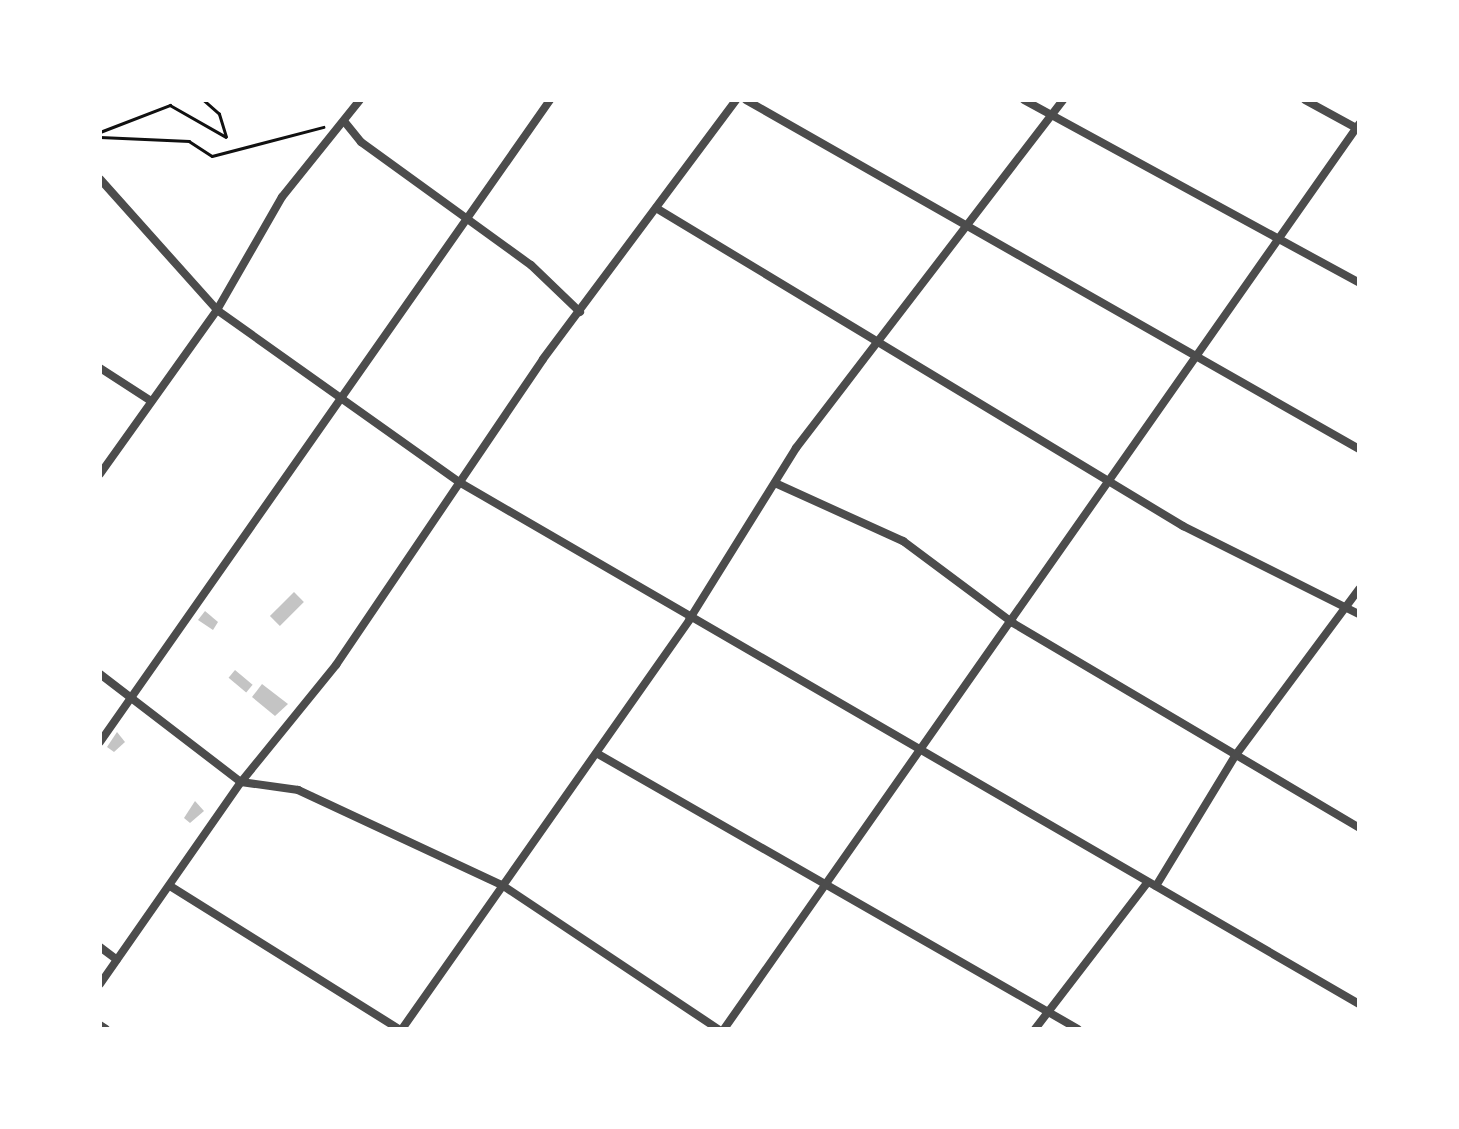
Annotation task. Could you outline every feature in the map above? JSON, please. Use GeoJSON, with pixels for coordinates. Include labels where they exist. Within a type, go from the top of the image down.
{"type":"FeatureCollection","features":[{"type":"Feature","properties":{"kind":"street"},"geometry":{"type":"LineString","coordinates":[[100,474],[217,310],[282,197],[360,100]]}},
{"type":"Feature","properties":{"kind":"street"},"geometry":{"type":"LineString","coordinates":[[100,742],[550,100]]}},
{"type":"Feature","properties":{"kind":"street"},"geometry":{"type":"LineString","coordinates":[[100,984],[241,782],[336,665],[459,482],[736,100]]}},
{"type":"Feature","properties":{"kind":"street"},"geometry":{"type":"LineString","coordinates":[[746,100],[1194,360],[1359,449]]}},
{"type":"Feature","properties":{"kind":"street"},"geometry":{"type":"LineString","coordinates":[[1024,100],[1359,284]]}},
{"type":"Feature","properties":{"kind":"street"},"geometry":{"type":"LineString","coordinates":[[170,886],[400,1029],[598,754],[775,483],[1063,100]]}},
{"type":"Feature","properties":{"kind":"street"},"geometry":{"type":"LineString","coordinates":[[100,674],[241,782],[298,790],[502,885],[721,1029],[918,750],[1013,624],[1108,479],[1358,127],[1305,100]]}},
{"type":"Feature","properties":{"kind":"street"},"geometry":{"type":"LineString","coordinates":[[344,121],[362,142],[468,215],[580,312]]}},
{"type":"Feature","properties":{"kind":"street"},"geometry":{"type":"LineString","coordinates":[[100,179],[217,310],[459,482],[689,620],[1359,1004]]}},
{"type":"Feature","properties":{"kind":"street"},"geometry":{"type":"LineString","coordinates":[[656,208],[1108,479],[1308,593],[1359,614]]}},
{"type":"Feature","properties":{"kind":"street"},"geometry":{"type":"LineString","coordinates":[[100,368],[151,401]]}},
{"type":"Feature","properties":{"kind":"street"},"geometry":{"type":"LineString","coordinates":[[775,483],[919,551],[1013,624],[1359,828]]}},
{"type":"Feature","properties":{"kind":"street"},"geometry":{"type":"LineString","coordinates":[[1035,1029],[1152,884],[1235,756],[1359,589]]}},
{"type":"Feature","properties":{"kind":"street"},"geometry":{"type":"LineString","coordinates":[[598,754],[1078,1029]]}},
{"type":"Feature","properties":{"kind":"street"},"geometry":{"type":"LineString","coordinates":[[100,947],[118,960]]}},
{"type":"Feature","properties":{"kind":"path"},"geometry":{"type":"LineString","coordinates":[[100,134],[170,105],[226,137],[220,114],[204,100]]}},
{"type":"Feature","properties":{"kind":"path"},"geometry":{"type":"LineString","coordinates":[[100,134],[146,144],[189,141],[212,156],[344,121]]}},
{"type":"Feature","properties":{"kind":"building"},"geometry":{"type":"Polygon","coordinates":[[[294,592],[304,602],[280,626],[270,616],[294,592]]]}},
{"type":"Feature","properties":{"kind":"building"},"geometry":{"type":"Polygon","coordinates":[[[205,611],[218,622],[213,630],[198,620],[205,611]]]}},
{"type":"Feature","properties":{"kind":"building"},"geometry":{"type":"Polygon","coordinates":[[[235,670],[253,685],[246,692],[229,678],[235,670]]]}},
{"type":"Feature","properties":{"kind":"building"},"geometry":{"type":"Polygon","coordinates":[[[262,684],[288,704],[275,716],[252,697],[262,684]]]}},
{"type":"Feature","properties":{"kind":"building"},"geometry":{"type":"Polygon","coordinates":[[[117,732],[125,742],[114,752],[107,747],[117,732]]]}},
{"type":"Feature","properties":{"kind":"building"},"geometry":{"type":"Polygon","coordinates":[[[195,801],[204,811],[190,823],[184,818],[195,801]]]}}]}
